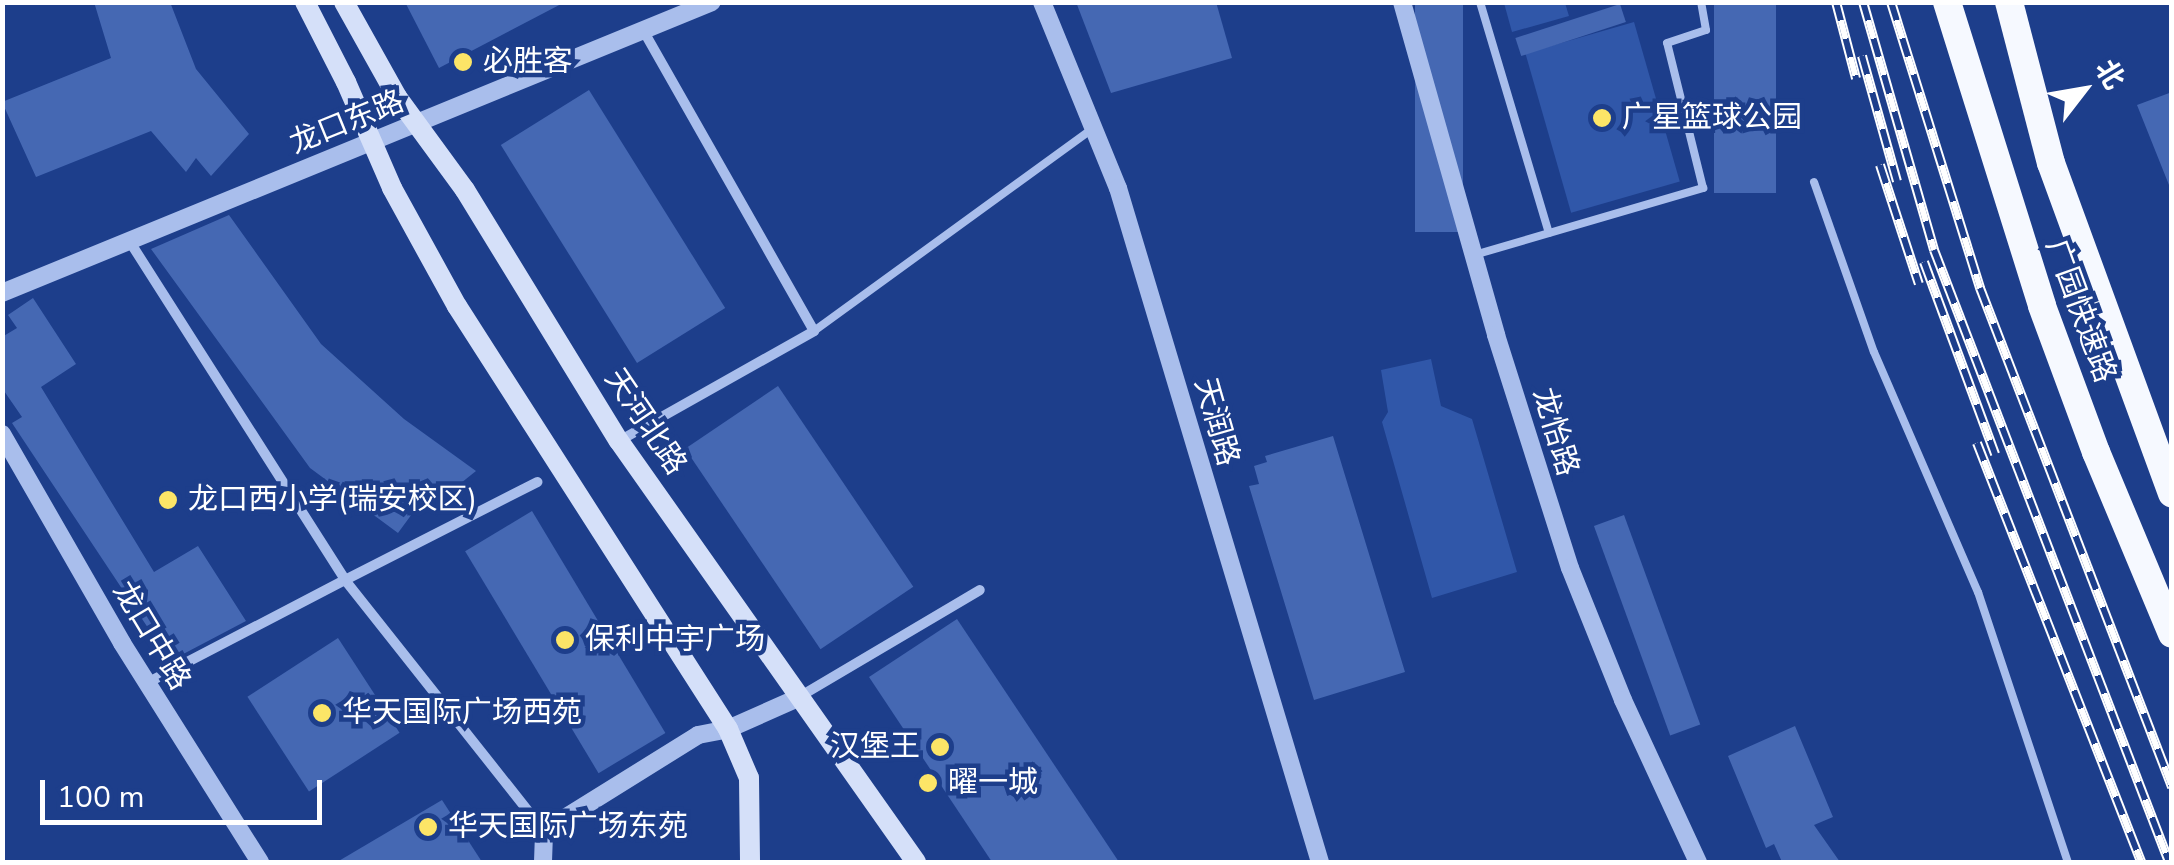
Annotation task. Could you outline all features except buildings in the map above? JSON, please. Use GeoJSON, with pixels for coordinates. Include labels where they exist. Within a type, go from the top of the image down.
{"type":"FeatureCollection","features":[{"type":"Feature","properties":{"kind":"highway","name":"广园快速路"},"geometry":{"type":"LineString","coordinates":[[1947,2],[1980,118],[2042,306],[2096,452],[2172,634]]}},
{"type":"Feature","properties":{"kind":"highway","name":"广园快速路"},"geometry":{"type":"LineString","coordinates":[[2008,2],[2051,163],[2172,494]]}},
{"type":"Feature","properties":{"kind":"highway"},"geometry":{"type":"LineString","coordinates":[[2146,428],[2172,468]]}},
{"type":"Feature","properties":{"kind":"main road"},"geometry":{"type":"LineString","coordinates":[[305,2],[457,306],[728,730],[749,778],[750,862]]}},
{"type":"Feature","properties":{"kind":"main road","name":"天河北路"},"geometry":{"type":"LineString","coordinates":[[344,2],[376,64],[471,200],[619,441],[916,862]]}},
{"type":"Feature","properties":{"kind":"street","name":"龙口东路"},"geometry":{"type":"LineString","coordinates":[[2,293],[712,2]]}},
{"type":"Feature","properties":{"kind":"street","name":"天润路"},"geometry":{"type":"LineString","coordinates":[[1042,2],[1118,188],[1320,862]]}},
{"type":"Feature","properties":{"kind":"street","name":"龙怡路"},"geometry":{"type":"LineString","coordinates":[[1402,2],[1570,568],[1662,789],[1698,862]]}},
{"type":"Feature","properties":{"kind":"street"},"geometry":{"type":"LineString","coordinates":[[619,441],[814,331],[644,32]]}},
{"type":"Feature","properties":{"kind":"street"},"geometry":{"type":"LineString","coordinates":[[130,242],[346,580],[544,832],[543,862]]}},
{"type":"Feature","properties":{"kind":"street","name":"龙口中路"},"geometry":{"type":"LineString","coordinates":[[2,434],[146,683],[260,862]]}},
{"type":"Feature","properties":{"kind":"street"},"geometry":{"type":"LineString","coordinates":[[146,683],[537,482]]}},
{"type":"Feature","properties":{"kind":"street"},"geometry":{"type":"LineString","coordinates":[[544,832],[698,735],[728,730],[798,698],[980,590]]}},
{"type":"Feature","properties":{"kind":"lane"},"geometry":{"type":"LineString","coordinates":[[1480,2],[1549,233]]}},
{"type":"Feature","properties":{"kind":"lane"},"geometry":{"type":"LineString","coordinates":[[1474,255],[1703,188],[1667,43],[1706,30],[1701,2]]}},
{"type":"Feature","properties":{"kind":"lane"},"geometry":{"type":"LineString","coordinates":[[814,331],[1093,128]]}},
{"type":"Feature","properties":{"kind":"lane"},"geometry":{"type":"LineString","coordinates":[[1814,182],[1874,352],[1978,592],[2068,862]]}},
{"type":"Feature","properties":{"kind":"shaded area"},"geometry":{"type":"Polygon","coordinates":[[[1504,3],[1565,3],[1569,16],[1512,32],[1504,3]]]}},
{"type":"Feature","properties":{"kind":"shaded area","name":"广星篮球公园"},"geometry":{"type":"Polygon","coordinates":[[[1634,22],[1680,182],[1571,213],[1525,53],[1634,22]]]}},
{"type":"Feature","properties":{"kind":"shaded area"},"geometry":{"type":"Polygon","coordinates":[[[1431,359],[1441,406],[1472,419],[1517,572],[1432,598],[1382,422],[1388,412],[1381,370],[1431,359]]]}},
{"type":"Feature","properties":{"kind":"railway"},"geometry":{"type":"LineString","coordinates":[[1836,2],[1856,78]]}},
{"type":"Feature","properties":{"kind":"railway"},"geometry":{"type":"LineString","coordinates":[[1863,2],[1934,250],[2169,862]]}},
{"type":"Feature","properties":{"kind":"railway"},"geometry":{"type":"LineString","coordinates":[[1891,2],[1980,288],[2172,787]]}},
{"type":"Feature","properties":{"kind":"railway"},"geometry":{"type":"LineString","coordinates":[[1862,56],[1897,181]]}},
{"type":"Feature","properties":{"kind":"railway"},"geometry":{"type":"LineString","coordinates":[[1880,165],[1919,284]]}},
{"type":"Feature","properties":{"kind":"railway"},"geometry":{"type":"LineString","coordinates":[[1924,262],[1995,454]]}},
{"type":"Feature","properties":{"kind":"railway"},"geometry":{"type":"LineString","coordinates":[[1977,443],[2141,862]]}},
{"type":"Feature","properties":{"kind":"place","name":"必胜客"},"geometry":{"type":"Point","coordinates":[463,62]}},
{"type":"Feature","properties":{"kind":"place","name":"广星篮球公园"},"geometry":{"type":"Point","coordinates":[1602,118]}},
{"type":"Feature","properties":{"kind":"place","name":"龙口西小学(瑞安校区)"},"geometry":{"type":"Point","coordinates":[168,500]}},
{"type":"Feature","properties":{"kind":"place","name":"保利中宇广场"},"geometry":{"type":"Point","coordinates":[565,640]}},
{"type":"Feature","properties":{"kind":"place","name":"华天国际广场西苑"},"geometry":{"type":"Point","coordinates":[322,713]}},
{"type":"Feature","properties":{"kind":"place","name":"汉堡王"},"geometry":{"type":"Point","coordinates":[940,747]}},
{"type":"Feature","properties":{"kind":"place","name":"曜一城"},"geometry":{"type":"Point","coordinates":[928,783]}},
{"type":"Feature","properties":{"kind":"place","name":"华天国际广场东苑"},"geometry":{"type":"Point","coordinates":[428,827]}}]}
